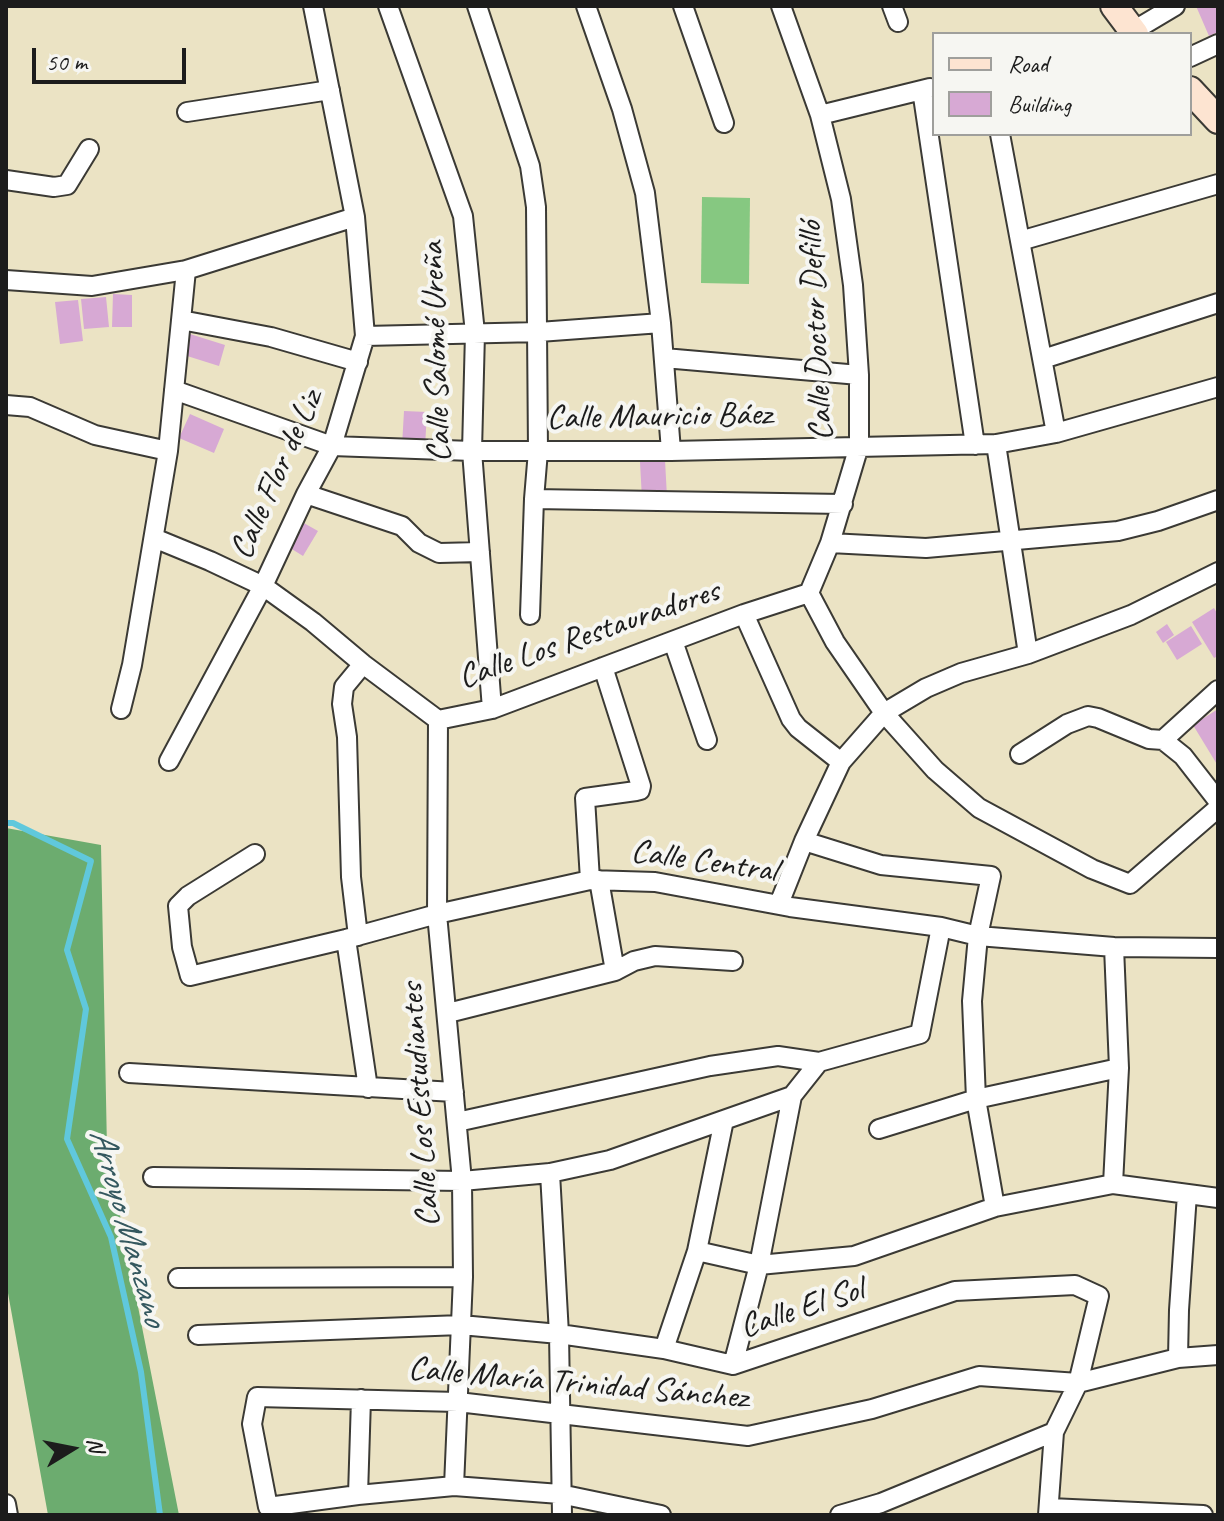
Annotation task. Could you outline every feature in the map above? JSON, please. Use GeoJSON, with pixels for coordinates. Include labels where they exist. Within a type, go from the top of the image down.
{"type":"FeatureCollection","features":[{"type":"Feature","properties":{"kind":"street","name":"Calle Flor de Liz"},"geometry":{"type":"LineString","coordinates":[[169,761],[263,586],[332,446],[365,336],[355,217],[313,6]]}},
{"type":"Feature","properties":{"kind":"street","name":"Calle Salomé Ureña"},"geometry":{"type":"LineString","coordinates":[[388,6],[463,216],[475,333],[472,451],[492,709]]}},
{"type":"Feature","properties":{"kind":"street"},"geometry":{"type":"LineString","coordinates":[[477,6],[530,166],[536,207],[538,451],[530,615]]}},
{"type":"Feature","properties":{"kind":"street"},"geometry":{"type":"LineString","coordinates":[[586,6],[622,109],[645,193],[661,323],[671,451]]}},
{"type":"Feature","properties":{"kind":"street"},"geometry":{"type":"LineString","coordinates":[[683,6],[724,123]]}},
{"type":"Feature","properties":{"kind":"street","name":"Calle Doctor Defilló"},"geometry":{"type":"LineString","coordinates":[[781,6],[820,115],[841,199],[853,285],[859,375],[859,446],[830,543],[809,593]]}},
{"type":"Feature","properties":{"kind":"street"},"geometry":{"type":"LineString","coordinates":[[1114,6],[1131,32]]}},
{"type":"Feature","properties":{"kind":"street"},"geometry":{"type":"LineString","coordinates":[[1135,32],[1175,6]]}},
{"type":"Feature","properties":{"kind":"street"},"geometry":{"type":"LineString","coordinates":[[1192,56],[1218,44]]}},
{"type":"Feature","properties":{"kind":"street"},"geometry":{"type":"LineString","coordinates":[[820,115],[928,89],[932,119]]}},
{"type":"Feature","properties":{"kind":"street"},"geometry":{"type":"LineString","coordinates":[[187,112],[330,90]]}},
{"type":"Feature","properties":{"kind":"street"},"geometry":{"type":"LineString","coordinates":[[1192,92],[1218,120]]}},
{"type":"Feature","properties":{"kind":"street"},"geometry":{"type":"LineString","coordinates":[[934,136],[975,445]]}},
{"type":"Feature","properties":{"kind":"street"},"geometry":{"type":"LineString","coordinates":[[1000,136],[1056,433]]}},
{"type":"Feature","properties":{"kind":"street"},"geometry":{"type":"LineString","coordinates":[[6,180],[54,187],[67,185],[89,149]]}},
{"type":"Feature","properties":{"kind":"street"},"geometry":{"type":"LineString","coordinates":[[1020,241],[1218,184]]}},
{"type":"Feature","properties":{"kind":"street"},"geometry":{"type":"LineString","coordinates":[[6,280],[92,286],[186,270],[355,217]]}},
{"type":"Feature","properties":{"kind":"street"},"geometry":{"type":"LineString","coordinates":[[121,709],[132,665],[168,451],[186,270]]}},
{"type":"Feature","properties":{"kind":"street"},"geometry":{"type":"LineString","coordinates":[[1043,359],[1218,303]]}},
{"type":"Feature","properties":{"kind":"street"},"geometry":{"type":"LineString","coordinates":[[181,320],[271,337],[358,362]]}},
{"type":"Feature","properties":{"kind":"street"},"geometry":{"type":"LineString","coordinates":[[365,336],[539,332],[661,323]]}},
{"type":"Feature","properties":{"kind":"street"},"geometry":{"type":"LineString","coordinates":[[664,358],[859,375]]}},
{"type":"Feature","properties":{"kind":"street","name":"Calle Mauricio Báez"},"geometry":{"type":"LineString","coordinates":[[174,390],[332,446],[472,451],[671,451],[996,444],[1056,433],[1218,387]]}},
{"type":"Feature","properties":{"kind":"street"},"geometry":{"type":"LineString","coordinates":[[6,405],[30,407],[95,435],[168,451]]}},
{"type":"Feature","properties":{"kind":"street"},"geometry":{"type":"LineString","coordinates":[[996,444],[1028,654]]}},
{"type":"Feature","properties":{"kind":"street"},"geometry":{"type":"LineString","coordinates":[[306,494],[402,526],[419,543],[439,553],[480,552]]}},
{"type":"Feature","properties":{"kind":"street"},"geometry":{"type":"LineString","coordinates":[[534,499],[843,504]]}},
{"type":"Feature","properties":{"kind":"street"},"geometry":{"type":"LineString","coordinates":[[830,543],[926,548],[1118,531],[1218,500]]}},
{"type":"Feature","properties":{"kind":"street","name":"Calle Los Restauradores"},"geometry":{"type":"LineString","coordinates":[[154,538],[263,586],[438,720],[492,709],[744,614],[809,593]]}},
{"type":"Feature","properties":{"kind":"street"},"geometry":{"type":"LineString","coordinates":[[779,904],[841,762],[884,713],[926,688],[961,673],[1028,654],[1131,615],[1218,572]]}},
{"type":"Feature","properties":{"kind":"street"},"geometry":{"type":"LineString","coordinates":[[809,593],[835,642],[884,713],[935,770],[979,808],[1092,869],[1130,884],[1218,808]]}},
{"type":"Feature","properties":{"kind":"street"},"geometry":{"type":"LineString","coordinates":[[744,614],[791,719],[841,762]]}},
{"type":"Feature","properties":{"kind":"street"},"geometry":{"type":"LineString","coordinates":[[673,641],[707,740]]}},
{"type":"Feature","properties":{"kind":"street"},"geometry":{"type":"LineString","coordinates":[[363,664],[344,687],[342,704],[347,737],[352,937],[368,1088]]}},
{"type":"Feature","properties":{"kind":"street"},"geometry":{"type":"LineString","coordinates":[[603,667],[641,786],[636,791],[585,798],[595,880],[615,971]]}},
{"type":"Feature","properties":{"kind":"street"},"geometry":{"type":"LineString","coordinates":[[1163,740],[1218,690]]}},
{"type":"Feature","properties":{"kind":"street"},"geometry":{"type":"LineString","coordinates":[[1020,754],[1067,724],[1088,716],[1098,718],[1149,739],[1163,740],[1183,756],[1218,801]]}},
{"type":"Feature","properties":{"kind":"street","name":"Calle Los Estudiantes"},"geometry":{"type":"LineString","coordinates":[[438,720],[437,914],[462,1181],[463,1277],[454,1486]]}},
{"type":"Feature","properties":{"kind":"street"},"geometry":{"type":"LineString","coordinates":[[804,841],[881,865],[991,876],[978,936],[972,1001],[976,1099],[995,1207]]}},
{"type":"Feature","properties":{"kind":"street","name":"Calle Central"},"geometry":{"type":"LineString","coordinates":[[255,854],[188,896],[178,906],[182,947],[190,976],[437,914],[595,880],[655,882],[779,904],[941,927],[978,936],[1114,947],[1218,948]]}},
{"type":"Feature","properties":{"kind":"street"},"geometry":{"type":"LineString","coordinates":[[457,1122],[710,1066],[778,1056],[819,1062],[920,1034],[941,927]]}},
{"type":"Feature","properties":{"kind":"street"},"geometry":{"type":"LineString","coordinates":[[1113,1184],[1119,1068],[1114,947]]}},
{"type":"Feature","properties":{"kind":"street"},"geometry":{"type":"LineString","coordinates":[[448,1013],[615,971],[634,961],[655,956],[733,961]]}},
{"type":"Feature","properties":{"kind":"street"},"geometry":{"type":"LineString","coordinates":[[733,1365],[759,1265],[792,1096],[819,1062]]}},
{"type":"Feature","properties":{"kind":"street"},"geometry":{"type":"LineString","coordinates":[[879,1129],[976,1099],[1119,1068]]}},
{"type":"Feature","properties":{"kind":"street"},"geometry":{"type":"LineString","coordinates":[[129,1073],[454,1092]]}},
{"type":"Feature","properties":{"kind":"street"},"geometry":{"type":"LineString","coordinates":[[153,1177],[462,1181],[550,1173],[610,1160],[792,1096]]}},
{"type":"Feature","properties":{"kind":"street"},"geometry":{"type":"LineString","coordinates":[[664,1349],[697,1251],[724,1120]]}},
{"type":"Feature","properties":{"kind":"street"},"geometry":{"type":"LineString","coordinates":[[550,1173],[559,1334],[562,1515]]}},
{"type":"Feature","properties":{"kind":"street"},"geometry":{"type":"LineString","coordinates":[[697,1251],[759,1265],[854,1256],[995,1207],[1113,1184],[1218,1198]]}},
{"type":"Feature","properties":{"kind":"street"},"geometry":{"type":"LineString","coordinates":[[1178,1358],[1187,1194]]}},
{"type":"Feature","properties":{"kind":"street"},"geometry":{"type":"LineString","coordinates":[[178,1278],[463,1277]]}},
{"type":"Feature","properties":{"kind":"street","name":"Calle El Sol"},"geometry":{"type":"LineString","coordinates":[[198,1335],[461,1325],[559,1334],[664,1349],[733,1365],[955,1291],[1075,1285],[1099,1296],[1078,1383],[1054,1432],[1049,1511]]}},
{"type":"Feature","properties":{"kind":"street","name":"Calle María Trinidad Sánchez"},"geometry":{"type":"LineString","coordinates":[[358,1495],[268,1507],[252,1424],[257,1397],[458,1402],[748,1436],[872,1409],[979,1376],[1078,1383],[1178,1358],[1218,1355]]}},
{"type":"Feature","properties":{"kind":"street"},"geometry":{"type":"LineString","coordinates":[[361,1399],[358,1495],[454,1486],[560,1494],[661,1515]]}},
{"type":"Feature","properties":{"kind":"street"},"geometry":{"type":"LineString","coordinates":[[840,1515],[881,1503],[1054,1432]]}},
{"type":"Feature","properties":{"kind":"street"},"geometry":{"type":"LineString","coordinates":[[6,1504],[8,1515]]}},
{"type":"Feature","properties":{"kind":"street"},"geometry":{"type":"LineString","coordinates":[[1049,1511],[1203,1515]]}},
{"type":"Feature","properties":{"kind":"green space"},"geometry":{"type":"Polygon","coordinates":[[[702,197],[750,198],[749,284],[701,283],[702,197]]]}},
{"type":"Feature","properties":{"kind":"green space"},"geometry":{"type":"Polygon","coordinates":[[[6,828],[101,845],[107,1149],[179,1515],[48,1515],[6,1282],[6,828]]]}},
{"type":"Feature","properties":{"kind":"building"},"geometry":{"type":"Polygon","coordinates":[[[1196,6],[1218,6],[1218,32],[1209,36],[1196,6]]]}},
{"type":"Feature","properties":{"kind":"building"},"geometry":{"type":"Polygon","coordinates":[[[113,294],[132,295],[132,327],[112,327],[113,294]]]}},
{"type":"Feature","properties":{"kind":"building"},"geometry":{"type":"Polygon","coordinates":[[[106,297],[109,327],[84,329],[81,299],[106,297]]]}},
{"type":"Feature","properties":{"kind":"building"},"geometry":{"type":"Polygon","coordinates":[[[78,300],[83,341],[60,344],[55,302],[78,300]]]}},
{"type":"Feature","properties":{"kind":"building"},"geometry":{"type":"Polygon","coordinates":[[[190,334],[225,345],[219,366],[184,355],[190,334]]]}},
{"type":"Feature","properties":{"kind":"building"},"geometry":{"type":"Polygon","coordinates":[[[404,411],[427,412],[425,447],[402,446],[404,411]]]}},
{"type":"Feature","properties":{"kind":"building"},"geometry":{"type":"Polygon","coordinates":[[[190,414],[224,429],[214,453],[179,438],[190,414]]]}},
{"type":"Feature","properties":{"kind":"building"},"geometry":{"type":"Polygon","coordinates":[[[665,460],[667,497],[642,499],[640,462],[665,460]]]}},
{"type":"Feature","properties":{"kind":"building"},"geometry":{"type":"Polygon","coordinates":[[[302,522],[318,531],[303,556],[287,546],[302,522]]]}},
{"type":"Feature","properties":{"kind":"building"},"geometry":{"type":"Polygon","coordinates":[[[1214,608],[1218,615],[1218,656],[1214,658],[1192,622],[1214,608]]]}},
{"type":"Feature","properties":{"kind":"building"},"geometry":{"type":"Polygon","coordinates":[[[1167,624],[1174,635],[1163,643],[1156,632],[1167,624]]]}},
{"type":"Feature","properties":{"kind":"building"},"geometry":{"type":"Polygon","coordinates":[[[1191,626],[1202,644],[1177,660],[1166,642],[1191,626]]]}},
{"type":"Feature","properties":{"kind":"building"},"geometry":{"type":"Polygon","coordinates":[[[1218,709],[1218,766],[1193,725],[1218,709]]]}},
{"type":"Feature","properties":{"kind":"waterway","name":"Arroyo Manzano"},"geometry":{"type":"LineString","coordinates":[[6,823],[13,823],[91,861],[67,950],[86,1009],[67,1139],[111,1237],[141,1372],[160,1515]]}}]}
